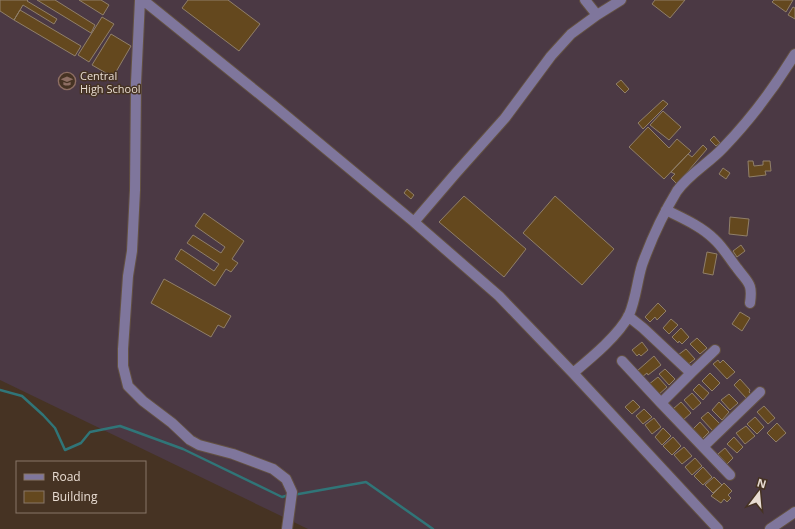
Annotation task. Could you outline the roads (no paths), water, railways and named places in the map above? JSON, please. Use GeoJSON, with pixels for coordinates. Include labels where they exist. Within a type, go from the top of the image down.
{"type":"FeatureCollection","features":[{"type":"Feature","properties":{"kind":"street"},"geometry":{"type":"LineString","coordinates":[[141,0],[273,105],[414,222],[498,296],[573,373],[718,529]]}},
{"type":"Feature","properties":{"kind":"street"},"geometry":{"type":"LineString","coordinates":[[141,0],[136,83],[135,190],[132,251],[128,276],[123,349],[123,366],[127,384],[143,401],[172,423],[190,440],[199,445],[233,454],[273,469],[286,479],[291,497],[287,529]]}},
{"type":"Feature","properties":{"kind":"street"},"geometry":{"type":"LineString","coordinates":[[585,0],[597,15]]}},
{"type":"Feature","properties":{"kind":"street"},"geometry":{"type":"LineString","coordinates":[[414,222],[505,118],[551,56],[572,34],[597,15],[621,0]]}},
{"type":"Feature","properties":{"kind":"street"},"geometry":{"type":"LineString","coordinates":[[573,373],[606,343],[621,327],[628,316],[642,266],[666,210],[678,190],[695,172],[722,149],[752,116],[795,54]]}},
{"type":"Feature","properties":{"kind":"street"},"geometry":{"type":"LineString","coordinates":[[666,210],[706,232],[715,239],[747,279],[750,286],[750,303]]}},
{"type":"Feature","properties":{"kind":"street"},"geometry":{"type":"LineString","coordinates":[[628,316],[691,373]]}},
{"type":"Feature","properties":{"kind":"street"},"geometry":{"type":"LineString","coordinates":[[661,403],[715,350]]}},
{"type":"Feature","properties":{"kind":"street"},"geometry":{"type":"LineString","coordinates":[[622,361],[730,475]]}},
{"type":"Feature","properties":{"kind":"street"},"geometry":{"type":"LineString","coordinates":[[703,447],[760,392]]}},
{"type":"Feature","properties":{"kind":"street"},"geometry":{"type":"LineString","coordinates":[[770,529],[795,512]]}},
{"type":"Feature","properties":{"kind":"waterway"},"geometry":{"type":"LineString","coordinates":[[0,390],[22,396],[43,415],[55,428],[65,450],[81,443],[90,432],[120,426],[183,449],[282,497],[289,495]]}},
{"type":"Feature","properties":{"kind":"waterway"},"geometry":{"type":"LineString","coordinates":[[293,495],[366,482],[433,529]]}},
{"type":"Feature","properties":{"kind":"place","name":"Central High School"},"geometry":{"type":"Point","coordinates":[67,81]}}]}
